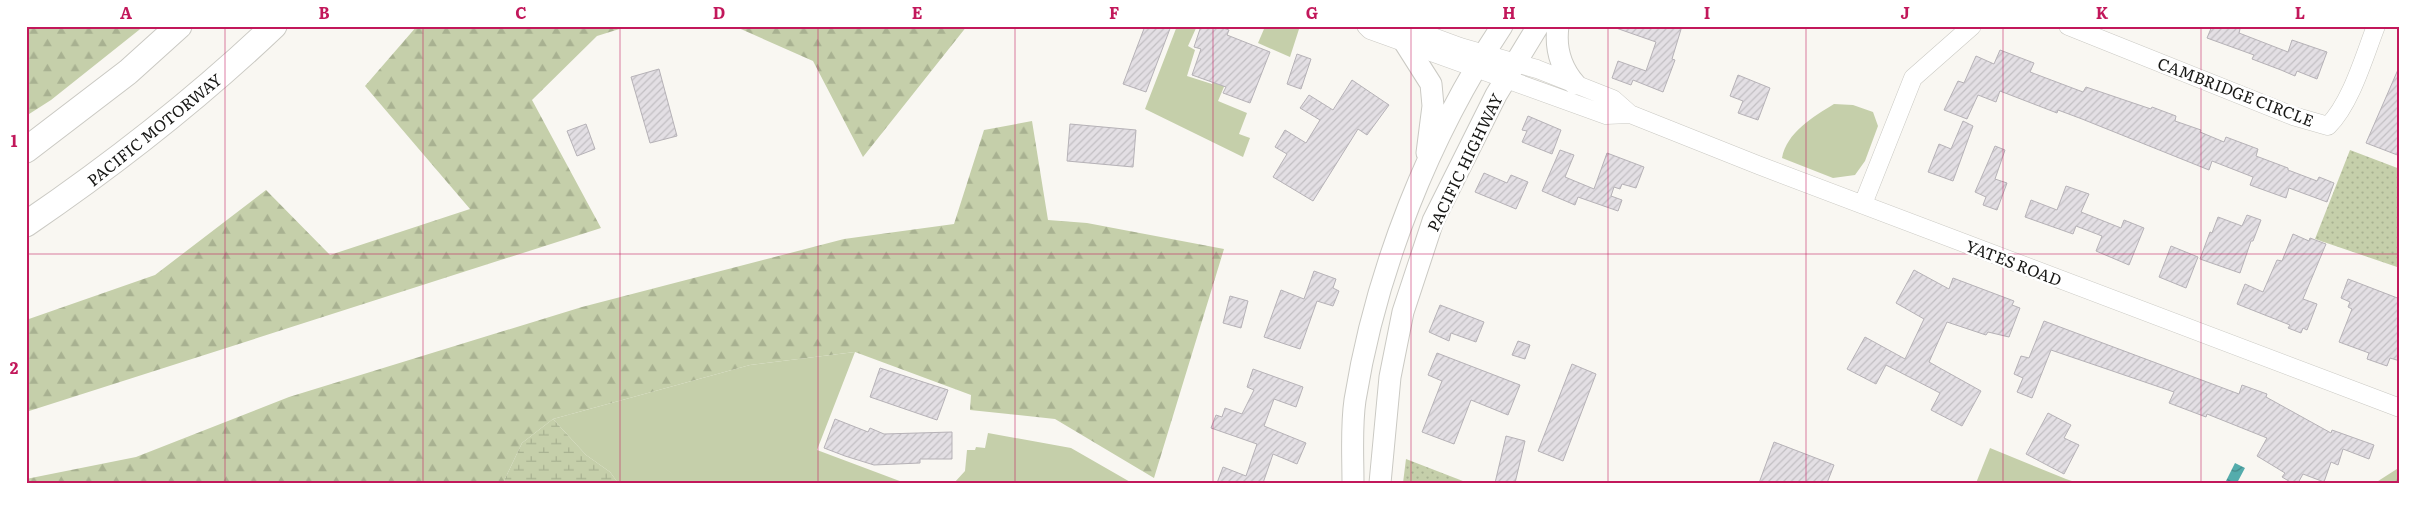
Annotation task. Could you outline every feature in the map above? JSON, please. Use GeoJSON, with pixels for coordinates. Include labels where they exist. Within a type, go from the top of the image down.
{"type":"FeatureCollection","features":[{"type":"Feature","properties":{"kind":"highway"},"geometry":{"type":"LineString","coordinates":[[26,150],[128,72],[179,26]]}},
{"type":"Feature","properties":{"kind":"highway","name":"PACIFIC MOTORWAY"},"geometry":{"type":"LineString","coordinates":[[26,224],[94,178],[220,77],[274,26]]}},
{"type":"Feature","properties":{"kind":"main road","name":"PACIFIC HIGHWAY"},"geometry":{"type":"LineString","coordinates":[[1353,483],[1355,401],[1371,321],[1395,239],[1424,168],[1502,26]]}},
{"type":"Feature","properties":{"kind":"main road","name":"PACIFIC HIGHWAY"},"geometry":{"type":"LineString","coordinates":[[1380,483],[1390,377],[1403,312],[1433,221],[1510,71],[1538,26]]}},
{"type":"Feature","properties":{"kind":"main road"},"geometry":{"type":"LineString","coordinates":[[1558,26],[1559,55],[1566,74],[1575,84]]}},
{"type":"Feature","properties":{"kind":"main road"},"geometry":{"type":"LineString","coordinates":[[1404,35],[1431,84],[1433,106],[1424,168]]}},
{"type":"Feature","properties":{"kind":"street"},"geometry":{"type":"LineString","coordinates":[[1366,26],[1370,30],[1404,35],[1510,71]]}},
{"type":"Feature","properties":{"kind":"street"},"geometry":{"type":"LineString","coordinates":[[1862,204],[1913,78],[1972,26]]}},
{"type":"Feature","properties":{"kind":"street","name":"CAMBRIDGE CIRCLE"},"geometry":{"type":"LineString","coordinates":[[2068,26],[2293,116],[2328,126],[2337,117],[2376,26]]}},
{"type":"Feature","properties":{"kind":"street","name":"YATES ROAD"},"geometry":{"type":"LineString","coordinates":[[1510,71],[1537,68],[1613,98],[1630,114],[2400,408]]}},
{"type":"Feature","properties":{"kind":"street","name":"YATES ROAD"},"geometry":{"type":"LineString","coordinates":[[1510,71],[1606,116],[1630,114]]}},
{"type":"Feature","properties":{"kind":"green space"},"geometry":{"type":"Polygon","coordinates":[[[26,26],[144,26],[51,100],[26,116],[26,26]]]}},
{"type":"Feature","properties":{"kind":"green space"},"geometry":{"type":"Polygon","coordinates":[[[417,26],[629,26],[597,36],[532,100],[601,228],[26,412],[26,320],[155,275],[266,190],[330,255],[470,209],[365,86],[417,26]]]}},
{"type":"Feature","properties":{"kind":"green space"},"geometry":{"type":"Polygon","coordinates":[[[734,26],[967,26],[863,157],[813,61],[734,26]]]}},
{"type":"Feature","properties":{"kind":"green space"},"geometry":{"type":"Polygon","coordinates":[[[1177,26],[1197,26],[1188,46],[1195,50],[1187,76],[1212,84],[1224,50],[1237,56],[1218,101],[1247,113],[1239,134],[1250,138],[1243,157],[1145,109],[1177,26]]]}},
{"type":"Feature","properties":{"kind":"green space"},"geometry":{"type":"Polygon","coordinates":[[[1263,26],[1300,26],[1290,57],[1258,43],[1264,29],[1263,26]]]}},
{"type":"Feature","properties":{"kind":"green space"},"geometry":{"type":"Polygon","coordinates":[[[1834,104],[1853,105],[1873,112],[1878,126],[1865,161],[1855,175],[1833,178],[1782,158],[1789,140],[1795,133],[1834,104]]]}},
{"type":"Feature","properties":{"kind":"green space"},"geometry":{"type":"Polygon","coordinates":[[[1032,121],[1048,220],[1087,223],[1224,249],[1154,478],[1055,419],[970,410],[971,395],[855,352],[750,365],[553,419],[522,443],[503,483],[26,483],[26,479],[136,457],[289,397],[582,307],[844,239],[954,224],[984,130],[1032,121]]]}},
{"type":"Feature","properties":{"kind":"green space"},"geometry":{"type":"Polygon","coordinates":[[[2350,150],[2400,169],[2400,268],[2315,239],[2350,150]]]}},
{"type":"Feature","properties":{"kind":"green space"},"geometry":{"type":"Polygon","coordinates":[[[855,352],[817,450],[905,483],[618,483],[610,472],[586,455],[553,419],[750,365],[855,352]]]}},
{"type":"Feature","properties":{"kind":"green space"},"geometry":{"type":"Polygon","coordinates":[[[553,419],[586,455],[610,472],[618,483],[503,483],[522,443],[553,419]]]}},
{"type":"Feature","properties":{"kind":"green space"},"geometry":{"type":"Polygon","coordinates":[[[988,433],[1071,448],[1132,483],[954,483],[965,471],[967,450],[975,450],[976,447],[985,448],[988,433]]]}},
{"type":"Feature","properties":{"kind":"green space"},"geometry":{"type":"Polygon","coordinates":[[[1990,448],[2066,479],[2078,483],[1976,483],[1990,448]]]}},
{"type":"Feature","properties":{"kind":"green space"},"geometry":{"type":"Polygon","coordinates":[[[1406,459],[1468,483],[1403,483],[1406,459]]]}},
{"type":"Feature","properties":{"kind":"green space"},"geometry":{"type":"Polygon","coordinates":[[[2400,467],[2400,483],[2375,483],[2400,467]]]}},
{"type":"Feature","properties":{"kind":"water"},"geometry":{"type":"Polygon","coordinates":[[[2235,463],[2245,468],[2237,483],[2226,481],[2235,463]]]}},
{"type":"Feature","properties":{"kind":"building"},"geometry":{"type":"Polygon","coordinates":[[[1145,26],[1171,26],[1146,92],[1123,84],[1145,26]]]}},
{"type":"Feature","properties":{"kind":"building"},"geometry":{"type":"Polygon","coordinates":[[[1201,26],[1217,26],[1229,30],[1227,35],[1270,52],[1250,103],[1223,93],[1226,87],[1192,75],[1201,49],[1194,47],[1201,26]]]}},
{"type":"Feature","properties":{"kind":"building"},"geometry":{"type":"Polygon","coordinates":[[[1617,26],[1682,26],[1672,59],[1675,60],[1663,92],[1633,80],[1631,85],[1612,78],[1618,61],[1646,71],[1656,42],[1616,28],[1617,26]]]}},
{"type":"Feature","properties":{"kind":"building"},"geometry":{"type":"Polygon","coordinates":[[[2212,26],[2232,26],[2240,29],[2239,33],[2288,52],[2292,40],[2327,52],[2317,79],[2297,71],[2295,76],[2252,59],[2254,55],[2207,38],[2212,26]]]}},
{"type":"Feature","properties":{"kind":"building"},"geometry":{"type":"Polygon","coordinates":[[[2000,50],[2034,63],[2030,72],[2083,92],[2086,87],[2151,109],[2152,107],[2176,116],[2175,121],[2201,130],[2200,132],[2224,142],[2226,137],[2258,149],[2256,156],[2288,168],[2288,170],[2317,181],[2319,177],[2334,183],[2327,202],[2289,188],[2286,198],[2250,185],[2253,177],[2212,161],[2209,170],[2082,119],[2058,110],[2057,113],[2000,91],[1996,102],[1978,95],[1967,119],[1944,110],[1958,81],[1964,83],[1976,56],[1994,64],[2000,50]]]}},
{"type":"Feature","properties":{"kind":"building"},"geometry":{"type":"Polygon","coordinates":[[[1297,54],[1311,59],[1301,89],[1287,84],[1297,54]]]}},
{"type":"Feature","properties":{"kind":"building"},"geometry":{"type":"Polygon","coordinates":[[[2400,65],[2400,156],[2366,143],[2400,65]]]}},
{"type":"Feature","properties":{"kind":"building"},"geometry":{"type":"Polygon","coordinates":[[[659,69],[677,136],[650,143],[631,77],[659,69]]]}},
{"type":"Feature","properties":{"kind":"building"},"geometry":{"type":"Polygon","coordinates":[[[1738,75],[1770,88],[1758,120],[1738,113],[1743,101],[1730,96],[1738,75]]]}},
{"type":"Feature","properties":{"kind":"building"},"geometry":{"type":"Polygon","coordinates":[[[1352,80],[1389,105],[1367,135],[1358,129],[1313,201],[1273,177],[1287,154],[1275,147],[1285,130],[1306,143],[1320,120],[1300,108],[1309,95],[1333,110],[1352,80]]]}},
{"type":"Feature","properties":{"kind":"building"},"geometry":{"type":"Polygon","coordinates":[[[1528,116],[1561,130],[1552,154],[1522,142],[1527,131],[1522,130],[1528,116]]]}},
{"type":"Feature","properties":{"kind":"building"},"geometry":{"type":"Polygon","coordinates":[[[1963,121],[1973,126],[1953,181],[1928,172],[1939,144],[1951,149],[1963,121]]]}},
{"type":"Feature","properties":{"kind":"building"},"geometry":{"type":"Polygon","coordinates":[[[586,124],[595,149],[577,156],[567,131],[586,124]]]}},
{"type":"Feature","properties":{"kind":"building"},"geometry":{"type":"Polygon","coordinates":[[[1070,124],[1136,130],[1133,167],[1067,161],[1070,124]]]}},
{"type":"Feature","properties":{"kind":"building"},"geometry":{"type":"Polygon","coordinates":[[[1995,146],[2005,150],[1995,179],[2007,183],[1997,210],[1983,205],[1986,197],[1975,192],[1995,146]]]}},
{"type":"Feature","properties":{"kind":"building"},"geometry":{"type":"Polygon","coordinates":[[[1560,150],[1574,155],[1565,177],[1594,189],[1607,153],[1644,167],[1636,188],[1622,184],[1620,189],[1614,187],[1611,196],[1622,200],[1618,211],[1578,197],[1575,205],[1542,191],[1560,150]]]}},
{"type":"Feature","properties":{"kind":"building"},"geometry":{"type":"Polygon","coordinates":[[[1484,173],[1507,183],[1511,175],[1528,182],[1516,209],[1475,192],[1484,173]]]}},
{"type":"Feature","properties":{"kind":"building"},"geometry":{"type":"Polygon","coordinates":[[[2066,186],[2089,194],[2081,212],[2121,228],[2124,220],[2144,228],[2129,265],[2096,251],[2102,236],[2076,226],[2073,234],[2025,217],[2031,200],[2057,210],[2066,186]]]}},
{"type":"Feature","properties":{"kind":"building"},"geometry":{"type":"Polygon","coordinates":[[[2247,215],[2261,220],[2253,241],[2251,241],[2240,273],[2200,259],[2218,217],[2242,226],[2247,215]]]}},
{"type":"Feature","properties":{"kind":"building"},"geometry":{"type":"Polygon","coordinates":[[[2293,234],[2309,241],[2310,238],[2326,244],[2303,299],[2317,304],[2307,330],[2303,328],[2301,333],[2288,328],[2290,325],[2237,304],[2245,284],[2263,292],[2277,260],[2282,261],[2293,234]]]}},
{"type":"Feature","properties":{"kind":"building"},"geometry":{"type":"Polygon","coordinates":[[[2171,246],[2198,257],[2186,288],[2159,277],[2171,246]]]}},
{"type":"Feature","properties":{"kind":"building"},"geometry":{"type":"Polygon","coordinates":[[[1914,270],[1949,289],[1953,278],[2014,301],[2012,305],[2020,308],[2009,337],[1988,332],[1986,335],[1947,322],[1929,362],[1981,391],[1962,426],[1931,410],[1940,393],[1886,365],[1876,384],[1847,369],[1865,337],[1905,359],[1924,319],[1896,303],[1914,270]]]}},
{"type":"Feature","properties":{"kind":"building"},"geometry":{"type":"Polygon","coordinates":[[[1314,271],[1336,279],[1333,288],[1339,291],[1333,306],[1317,301],[1300,349],[1264,337],[1281,290],[1304,299],[1314,271]]]}},
{"type":"Feature","properties":{"kind":"building"},"geometry":{"type":"Polygon","coordinates":[[[2348,279],[2400,299],[2400,361],[2390,358],[2387,366],[2367,359],[2369,353],[2339,342],[2352,309],[2348,307],[2350,302],[2341,298],[2348,279]]]}},
{"type":"Feature","properties":{"kind":"building"},"geometry":{"type":"Polygon","coordinates":[[[1230,296],[1248,301],[1241,328],[1223,323],[1230,296]]]}},
{"type":"Feature","properties":{"kind":"building"},"geometry":{"type":"Polygon","coordinates":[[[1440,305],[1484,322],[1476,342],[1451,333],[1449,341],[1429,332],[1440,305]]]}},
{"type":"Feature","properties":{"kind":"building"},"geometry":{"type":"Polygon","coordinates":[[[2044,321],[2239,394],[2242,385],[2267,394],[2266,397],[2331,433],[2332,430],[2374,445],[2369,459],[2343,449],[2338,465],[2331,462],[2324,482],[2303,474],[2298,483],[2292,483],[2282,477],[2285,473],[2257,456],[2267,438],[2207,414],[2206,417],[2169,403],[2174,392],[2051,350],[2032,398],[2017,392],[2023,378],[2014,374],[2021,356],[2029,358],[2044,321]]]}},
{"type":"Feature","properties":{"kind":"building"},"geometry":{"type":"Polygon","coordinates":[[[1518,341],[1530,345],[1525,359],[1512,355],[1518,341]]]}},
{"type":"Feature","properties":{"kind":"building"},"geometry":{"type":"Polygon","coordinates":[[[1437,353],[1520,385],[1508,415],[1471,400],[1454,444],[1422,432],[1442,381],[1428,375],[1437,353]]]}},
{"type":"Feature","properties":{"kind":"building"},"geometry":{"type":"Polygon","coordinates":[[[1572,364],[1596,374],[1563,461],[1538,451],[1572,364]]]}},
{"type":"Feature","properties":{"kind":"building"},"geometry":{"type":"Polygon","coordinates":[[[880,368],[948,390],[937,420],[870,397],[880,368]]]}},
{"type":"Feature","properties":{"kind":"building"},"geometry":{"type":"Polygon","coordinates":[[[1253,369],[1303,387],[1296,407],[1274,399],[1264,426],[1306,443],[1297,464],[1273,454],[1263,483],[1217,483],[1223,467],[1246,476],[1257,444],[1211,428],[1216,415],[1222,417],[1225,408],[1242,414],[1254,390],[1247,387],[1253,369]]]}},
{"type":"Feature","properties":{"kind":"building"},"geometry":{"type":"Polygon","coordinates":[[[2048,413],[2071,425],[2064,438],[2079,445],[2064,474],[2026,454],[2048,413]]]}},
{"type":"Feature","properties":{"kind":"building"},"geometry":{"type":"Polygon","coordinates":[[[835,419],[868,432],[870,428],[884,434],[952,432],[952,459],[920,459],[920,463],[874,465],[845,456],[824,448],[835,419]]]}},
{"type":"Feature","properties":{"kind":"building"},"geometry":{"type":"Polygon","coordinates":[[[1506,436],[1525,441],[1515,483],[1495,483],[1506,436]]]}},
{"type":"Feature","properties":{"kind":"building"},"geometry":{"type":"Polygon","coordinates":[[[1774,442],[1834,465],[1827,483],[1759,483],[1774,442]]]}}]}
